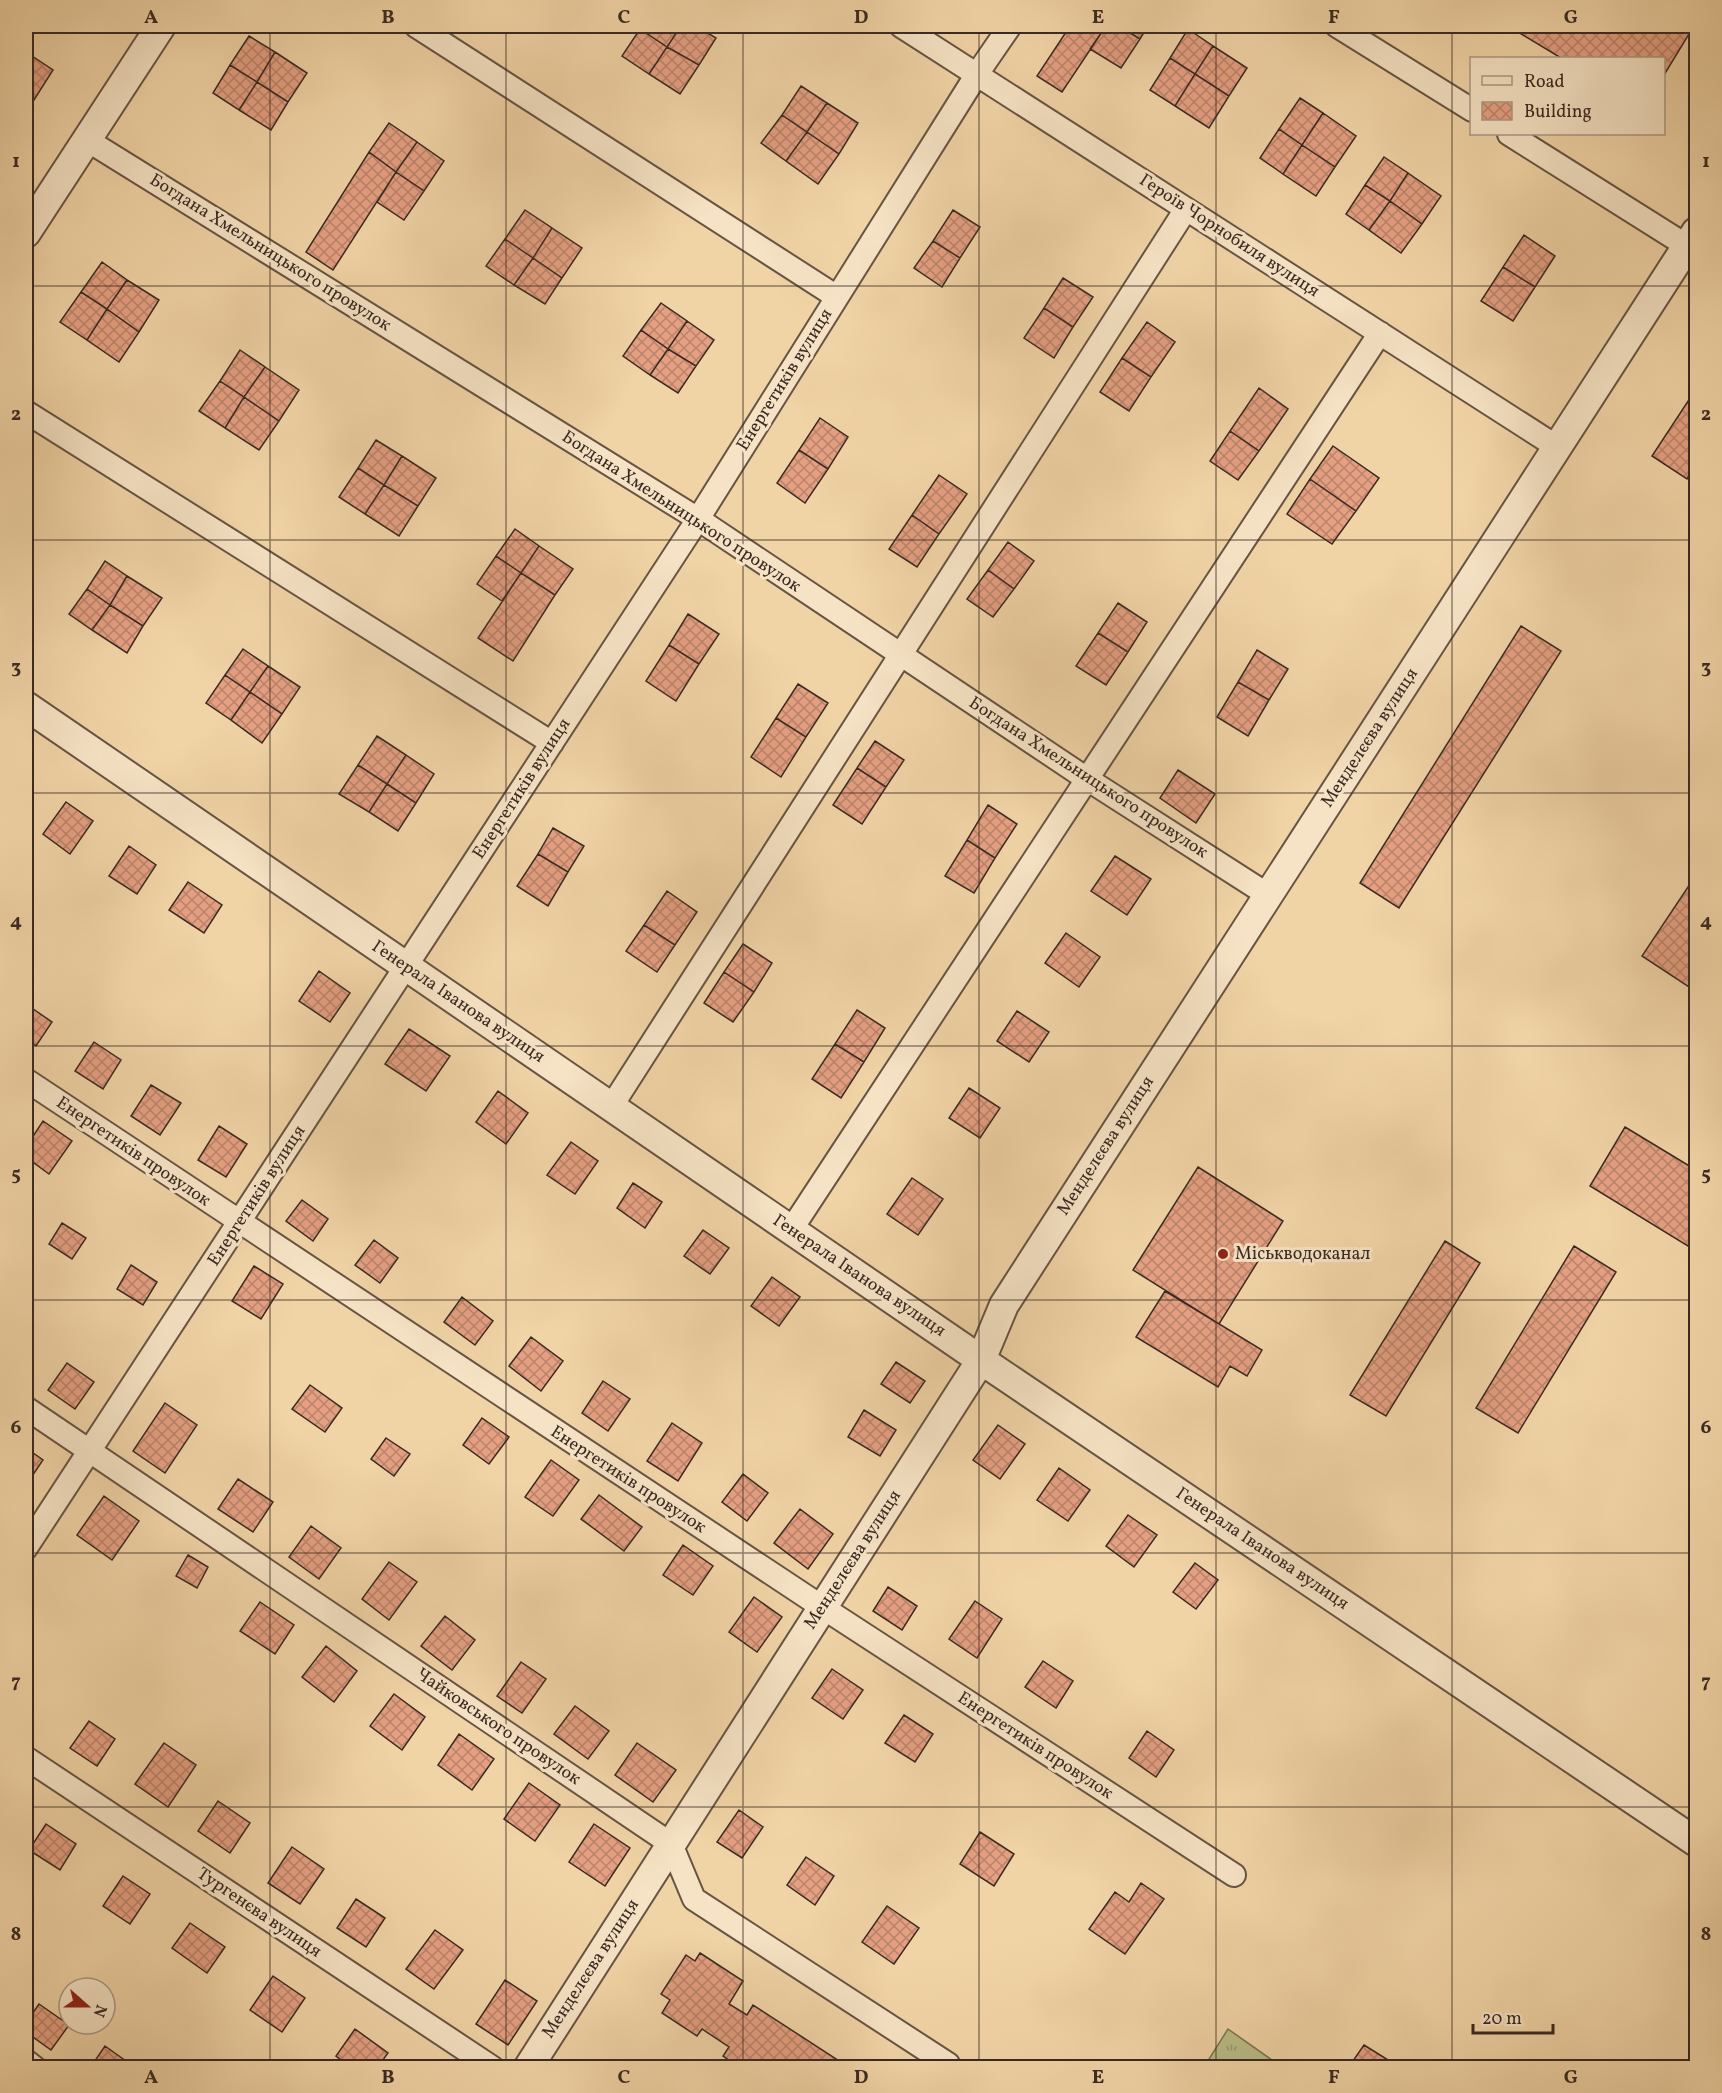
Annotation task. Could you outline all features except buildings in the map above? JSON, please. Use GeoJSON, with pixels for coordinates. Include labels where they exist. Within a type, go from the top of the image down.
{"type":"FeatureCollection","features":[{"type":"Feature","properties":{"kind":"street"},"geometry":{"type":"LineString","coordinates":[[26,233],[161,26]]}},
{"type":"Feature","properties":{"kind":"street"},"geometry":{"type":"LineString","coordinates":[[416,26],[837,297]]}},
{"type":"Feature","properties":{"kind":"street","name":"Героїв Чорнобиля вулиця"},"geometry":{"type":"LineString","coordinates":[[901,26],[1557,447]]}},
{"type":"Feature","properties":{"kind":"street","name":"Енергетиків вулиця"},"geometry":{"type":"LineString","coordinates":[[26,1548],[698,519],[977,74],[1010,26]]}},
{"type":"Feature","properties":{"kind":"street"},"geometry":{"type":"LineString","coordinates":[[1337,26],[1470,109]]}},
{"type":"Feature","properties":{"kind":"street"},"geometry":{"type":"LineString","coordinates":[[1511,135],[1692,239]]}},
{"type":"Feature","properties":{"kind":"street","name":"Богдана Хмельницького провулок"},"geometry":{"type":"LineString","coordinates":[[87,140],[698,519],[1087,779],[1269,895]]}},
{"type":"Feature","properties":{"kind":"street"},"geometry":{"type":"LineString","coordinates":[[611,1107],[1186,209]]}},
{"type":"Feature","properties":{"kind":"street","name":"Менделєєва вулиця"},"geometry":{"type":"LineString","coordinates":[[528,2067],[981,1360],[1004,1305],[1692,239]]}},
{"type":"Feature","properties":{"kind":"street"},"geometry":{"type":"LineString","coordinates":[[791,1230],[1380,333]]}},
{"type":"Feature","properties":{"kind":"street"},"geometry":{"type":"LineString","coordinates":[[26,412],[552,743]]}},
{"type":"Feature","properties":{"kind":"street","name":"Генерала Іванова вулиця"},"geometry":{"type":"LineString","coordinates":[[26,706],[981,1360],[1696,1842]]}},
{"type":"Feature","properties":{"kind":"street","name":"Енергетиків провулок"},"geometry":{"type":"LineString","coordinates":[[26,1080],[822,1607],[1234,1875]]}},
{"type":"Feature","properties":{"kind":"street","name":"Чайковського провулок"},"geometry":{"type":"LineString","coordinates":[[26,1408],[671,1844]]}},
{"type":"Feature","properties":{"kind":"street","name":"Тургенєва вулиця"},"geometry":{"type":"LineString","coordinates":[[26,1758],[493,2067]]}},
{"type":"Feature","properties":{"kind":"street"},"geometry":{"type":"LineString","coordinates":[[671,1844],[694,1899],[948,2064]]}},
{"type":"Feature","properties":{"kind":"street"},"geometry":{"type":"LineString","coordinates":[[26,2061],[35,2067]]}},
{"type":"Feature","properties":{"kind":"green space"},"geometry":{"type":"Polygon","coordinates":[[[1228,2029],[1282,2067],[1204,2067],[1228,2029]]]}},
{"type":"Feature","properties":{"kind":"place","name":"Міськводоканал"},"geometry":{"type":"Point","coordinates":[1223,1254]}}]}
